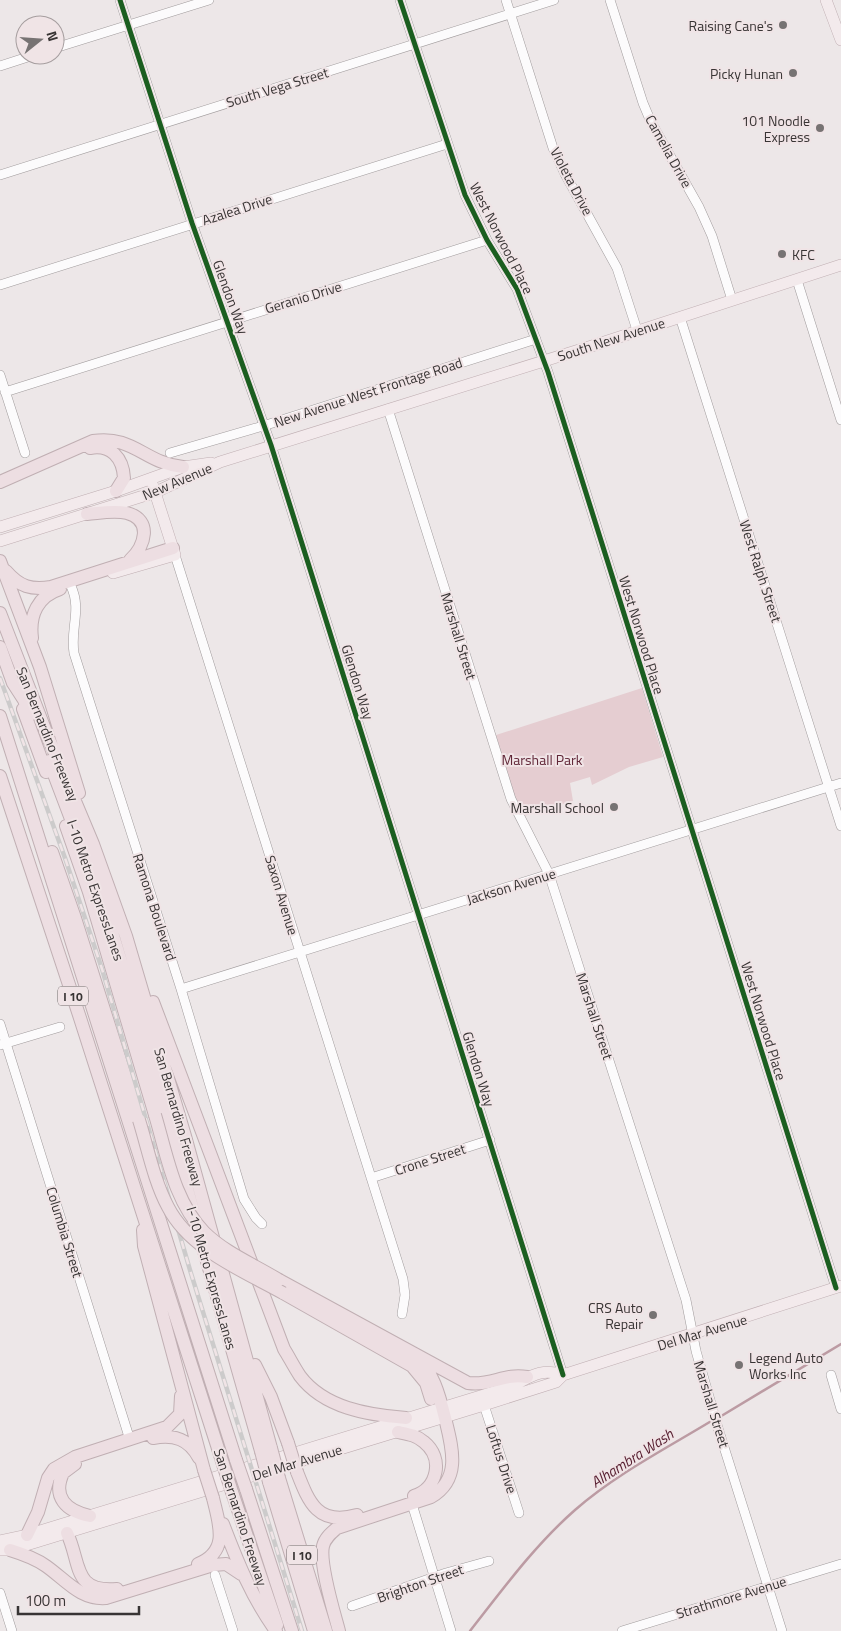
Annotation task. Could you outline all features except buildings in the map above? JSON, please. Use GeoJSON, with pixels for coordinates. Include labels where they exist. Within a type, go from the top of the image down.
{"type":"FeatureCollection","features":[{"type":"Feature","properties":{"kind":"highway"},"geometry":{"type":"LineString","coordinates":[[0,482],[92,441],[104,439],[130,444],[154,460],[168,465],[183,467]]}},
{"type":"Feature","properties":{"kind":"highway"},"geometry":{"type":"LineString","coordinates":[[0,491],[20,479],[86,449],[99,447],[109,448],[116,454],[124,473],[124,478],[116,491]]}},
{"type":"Feature","properties":{"kind":"highway"},"geometry":{"type":"LineString","coordinates":[[87,514],[119,512],[132,515],[139,521],[145,539],[142,547],[130,560]]}},
{"type":"Feature","properties":{"kind":"highway"},"geometry":{"type":"LineString","coordinates":[[1,563],[13,580],[23,587],[36,589],[51,587],[130,560],[174,551]]}},
{"type":"Feature","properties":{"kind":"highway"},"geometry":{"type":"LineString","coordinates":[[1,563],[35,652],[65,746],[93,844]]}},
{"type":"Feature","properties":{"kind":"highway"},"geometry":{"type":"LineString","coordinates":[[35,652],[31,630],[38,603],[56,590],[71,586]]}},
{"type":"Feature","properties":{"kind":"highway","name":"San Bernardino Freeway"},"geometry":{"type":"LineString","coordinates":[[0,613],[46,732],[93,844],[126,936],[244,1345],[266,1450]]}},
{"type":"Feature","properties":{"kind":"highway","name":"I-10 Metro ExpressLanes"},"geometry":{"type":"LineString","coordinates":[[0,647],[13,683],[24,700],[104,906],[266,1450],[314,1631]]}},
{"type":"Feature","properties":{"kind":"highway"},"geometry":{"type":"LineString","coordinates":[[13,683],[89,892],[180,1198],[192,1217],[205,1233],[225,1248],[468,1383],[482,1385],[516,1375],[527,1377]]}},
{"type":"Feature","properties":{"kind":"highway"},"geometry":{"type":"LineString","coordinates":[[0,709],[75,918],[160,1188],[179,1224],[193,1239],[208,1249],[412,1366],[426,1383],[441,1411]]}},
{"type":"Feature","properties":{"kind":"highway"},"geometry":{"type":"LineString","coordinates":[[0,716],[292,1631]]}},
{"type":"Feature","properties":{"kind":"highway","name":"San Bernardino Freeway"},"geometry":{"type":"LineString","coordinates":[[0,776],[277,1631]]}},
{"type":"Feature","properties":{"kind":"highway"},"geometry":{"type":"LineString","coordinates":[[126,936],[175,1056],[284,1349],[300,1376],[314,1391],[330,1400],[372,1414],[406,1418]]}},
{"type":"Feature","properties":{"kind":"highway"},"geometry":{"type":"LineString","coordinates":[[143,1217],[144,1246],[182,1391],[202,1453],[204,1470]]}},
{"type":"Feature","properties":{"kind":"highway"},"geometry":{"type":"LineString","coordinates":[[244,1345],[270,1396],[297,1472],[312,1506],[330,1518],[354,1516],[426,1490],[435,1478],[434,1454],[430,1447],[417,1437],[398,1432]]}},
{"type":"Feature","properties":{"kind":"highway"},"geometry":{"type":"LineString","coordinates":[[339,1631],[323,1562],[323,1545],[326,1539],[337,1528],[412,1504],[438,1493],[450,1478],[453,1462],[452,1444],[433,1378],[415,1354]]}},
{"type":"Feature","properties":{"kind":"highway"},"geometry":{"type":"LineString","coordinates":[[27,1535],[38,1512],[48,1478],[54,1469],[76,1457],[161,1430],[173,1423],[180,1414],[182,1391]]}},
{"type":"Feature","properties":{"kind":"highway"},"geometry":{"type":"LineString","coordinates":[[90,1516],[79,1514],[68,1508],[62,1503],[58,1494],[63,1473],[73,1465],[155,1438],[169,1436],[185,1441],[197,1455],[204,1470],[241,1574],[259,1607],[277,1631]]}},
{"type":"Feature","properties":{"kind":"highway","name":"I 10"},"geometry":{"type":"LineString","coordinates":[[274,1480],[326,1631]]}},
{"type":"Feature","properties":{"kind":"highway"},"geometry":{"type":"LineString","coordinates":[[67,1533],[79,1573],[85,1582],[93,1588],[117,1589],[194,1566],[212,1556],[218,1550],[220,1539],[213,1498]]}},
{"type":"Feature","properties":{"kind":"highway"},"geometry":{"type":"LineString","coordinates":[[5,1550],[29,1556],[83,1596],[98,1599],[213,1565],[223,1564],[233,1567],[241,1574]]}},
{"type":"Feature","properties":{"kind":"main road"},"geometry":{"type":"LineString","coordinates":[[826,0],[841,40]]}},
{"type":"Feature","properties":{"kind":"main road","name":"South New Avenue"},"geometry":{"type":"LineString","coordinates":[[272,445],[841,266]]}},
{"type":"Feature","properties":{"kind":"main road"},"geometry":{"type":"LineString","coordinates":[[220,462],[272,445]]}},
{"type":"Feature","properties":{"kind":"main road","name":"New Avenue"},"geometry":{"type":"LineString","coordinates":[[0,527],[116,491],[183,467],[220,462]]}},
{"type":"Feature","properties":{"kind":"main road","name":"New Avenue"},"geometry":{"type":"LineString","coordinates":[[0,542],[156,492],[220,462]]}},
{"type":"Feature","properties":{"kind":"main road","name":"Saxon Avenue"},"geometry":{"type":"LineString","coordinates":[[150,478],[174,551]]}},
{"type":"Feature","properties":{"kind":"main road"},"geometry":{"type":"LineString","coordinates":[[71,586],[174,551]]}},
{"type":"Feature","properties":{"kind":"main road","name":"Del Mar Avenue"},"geometry":{"type":"LineString","coordinates":[[0,1541],[90,1516],[406,1418],[484,1405],[556,1382],[563,1375],[839,1287]]}},
{"type":"Feature","properties":{"kind":"main road","name":"Del Mar Avenue"},"geometry":{"type":"LineString","coordinates":[[5,1550],[67,1533],[398,1432],[441,1411],[510,1387],[527,1377],[550,1370],[563,1375]]}},
{"type":"Feature","properties":{"kind":"street","name":"Glendon Way"},"geometry":{"type":"LineString","coordinates":[[120,0],[192,224],[263,426],[272,445],[563,1375]]}},
{"type":"Feature","properties":{"kind":"street"},"geometry":{"type":"LineString","coordinates":[[65,45],[209,0]]}},
{"type":"Feature","properties":{"kind":"street","name":"West Norwood Place"},"geometry":{"type":"LineString","coordinates":[[400,0],[465,195],[487,240],[516,289],[536,338],[691,830],[839,1287]]}},
{"type":"Feature","properties":{"kind":"street","name":"Violeta Drive"},"geometry":{"type":"LineString","coordinates":[[506,0],[553,148],[565,174],[617,268],[637,330]]}},
{"type":"Feature","properties":{"kind":"street","name":"South Vega Street"},"geometry":{"type":"LineString","coordinates":[[0,176],[554,0]]}},
{"type":"Feature","properties":{"kind":"street","name":"Camelia Drive"},"geometry":{"type":"LineString","coordinates":[[610,0],[643,103],[651,122],[699,207],[712,236],[732,300]]}},
{"type":"Feature","properties":{"kind":"street"},"geometry":{"type":"LineString","coordinates":[[0,66],[15,61]]}},
{"type":"Feature","properties":{"kind":"street","name":"Azalea Drive"},"geometry":{"type":"LineString","coordinates":[[0,285],[447,144]]}},
{"type":"Feature","properties":{"kind":"street","name":"Geranio Drive"},"geometry":{"type":"LineString","coordinates":[[5,392],[487,240]]}},
{"type":"Feature","properties":{"kind":"street"},"geometry":{"type":"LineString","coordinates":[[796,280],[841,420]]}},
{"type":"Feature","properties":{"kind":"street","name":"West Ralph Street"},"geometry":{"type":"LineString","coordinates":[[680,316],[841,826]]}},
{"type":"Feature","properties":{"kind":"street","name":"New Avenue West Frontage Road"},"geometry":{"type":"LineString","coordinates":[[170,453],[263,426],[536,338]]}},
{"type":"Feature","properties":{"kind":"street"},"geometry":{"type":"LineString","coordinates":[[0,375],[25,453]]}},
{"type":"Feature","properties":{"kind":"street","name":"Marshall Street"},"geometry":{"type":"LineString","coordinates":[[388,409],[511,799],[549,874],[686,1300],[711,1406],[782,1631]]}},
{"type":"Feature","properties":{"kind":"street","name":"Saxon Avenue"},"geometry":{"type":"LineString","coordinates":[[174,551],[403,1279],[405,1295],[402,1314]]}},
{"type":"Feature","properties":{"kind":"street","name":"Ramona Boulevard"},"geometry":{"type":"LineString","coordinates":[[71,586],[77,606],[72,640],[74,653],[181,989],[244,1199],[262,1224]]}},
{"type":"Feature","properties":{"kind":"street","name":"Jackson Avenue"},"geometry":{"type":"LineString","coordinates":[[181,989],[841,783]]}},
{"type":"Feature","properties":{"kind":"street","name":"Columbia Street"},"geometry":{"type":"LineString","coordinates":[[0,1024],[3,1044],[130,1440]]}},
{"type":"Feature","properties":{"kind":"street"},"geometry":{"type":"LineString","coordinates":[[3,1044],[60,1027]]}},
{"type":"Feature","properties":{"kind":"street","name":"Crone Street"},"geometry":{"type":"LineString","coordinates":[[371,1178],[490,1140]]}},
{"type":"Feature","properties":{"kind":"street"},"geometry":{"type":"LineString","coordinates":[[830,1375],[841,1409]]}},
{"type":"Feature","properties":{"kind":"street","name":"Loftus Drive"},"geometry":{"type":"LineString","coordinates":[[484,1405],[519,1513]]}},
{"type":"Feature","properties":{"kind":"street"},"geometry":{"type":"LineString","coordinates":[[412,1504],[451,1631]]}},
{"type":"Feature","properties":{"kind":"street","name":"Brighton Street"},"geometry":{"type":"LineString","coordinates":[[352,1606],[435,1577],[489,1561]]}},
{"type":"Feature","properties":{"kind":"street","name":"Strathmore Avenue"},"geometry":{"type":"LineString","coordinates":[[622,1631],[841,1564]]}},
{"type":"Feature","properties":{"kind":"street"},"geometry":{"type":"LineString","coordinates":[[215,1575],[233,1631]]}},
{"type":"Feature","properties":{"kind":"street"},"geometry":{"type":"LineString","coordinates":[[0,1593],[12,1631]]}},
{"type":"Feature","properties":{"kind":"green space","name":"Marshall Park"},"geometry":{"type":"Polygon","coordinates":[[[642,688],[663,757],[629,767],[592,785],[590,777],[570,783],[573,801],[524,816],[515,801],[496,735],[642,688]]]}},
{"type":"Feature","properties":{"kind":"waterway","name":"Alhambra Wash"},"geometry":{"type":"LineString","coordinates":[[718,1418],[841,1344]]}},
{"type":"Feature","properties":{"kind":"waterway","name":"Alhambra Wash"},"geometry":{"type":"LineString","coordinates":[[470,1631],[507,1583],[546,1538],[575,1510],[625,1473],[713,1420]]}},
{"type":"Feature","properties":{"kind":"railway"},"geometry":{"type":"LineString","coordinates":[[0,678],[65,858],[102,969],[190,1270],[302,1631]]}},
{"type":"Feature","properties":{"kind":"cycle path"},"geometry":{"type":"LineString","coordinates":[[120,0],[192,223],[271,445],[563,1375]]}},
{"type":"Feature","properties":{"kind":"cycle path"},"geometry":{"type":"LineString","coordinates":[[400,0],[465,195],[487,240],[517,289],[548,372],[836,1288]]}},
{"type":"Feature","properties":{"kind":"place","name":"Raising Cane's"},"geometry":{"type":"Point","coordinates":[783,25]}},
{"type":"Feature","properties":{"kind":"place","name":"Picky Hunan"},"geometry":{"type":"Point","coordinates":[793,73]}},
{"type":"Feature","properties":{"kind":"place","name":"101 Noodle Express"},"geometry":{"type":"Point","coordinates":[820,128]}},
{"type":"Feature","properties":{"kind":"place","name":"KFC"},"geometry":{"type":"Point","coordinates":[782,254]}},
{"type":"Feature","properties":{"kind":"place","name":"Marshall School"},"geometry":{"type":"Point","coordinates":[614,807]}},
{"type":"Feature","properties":{"kind":"place","name":"CRS Auto Repair"},"geometry":{"type":"Point","coordinates":[653,1315]}},
{"type":"Feature","properties":{"kind":"place","name":"Legend Auto Works Inc"},"geometry":{"type":"Point","coordinates":[739,1365]}}]}
